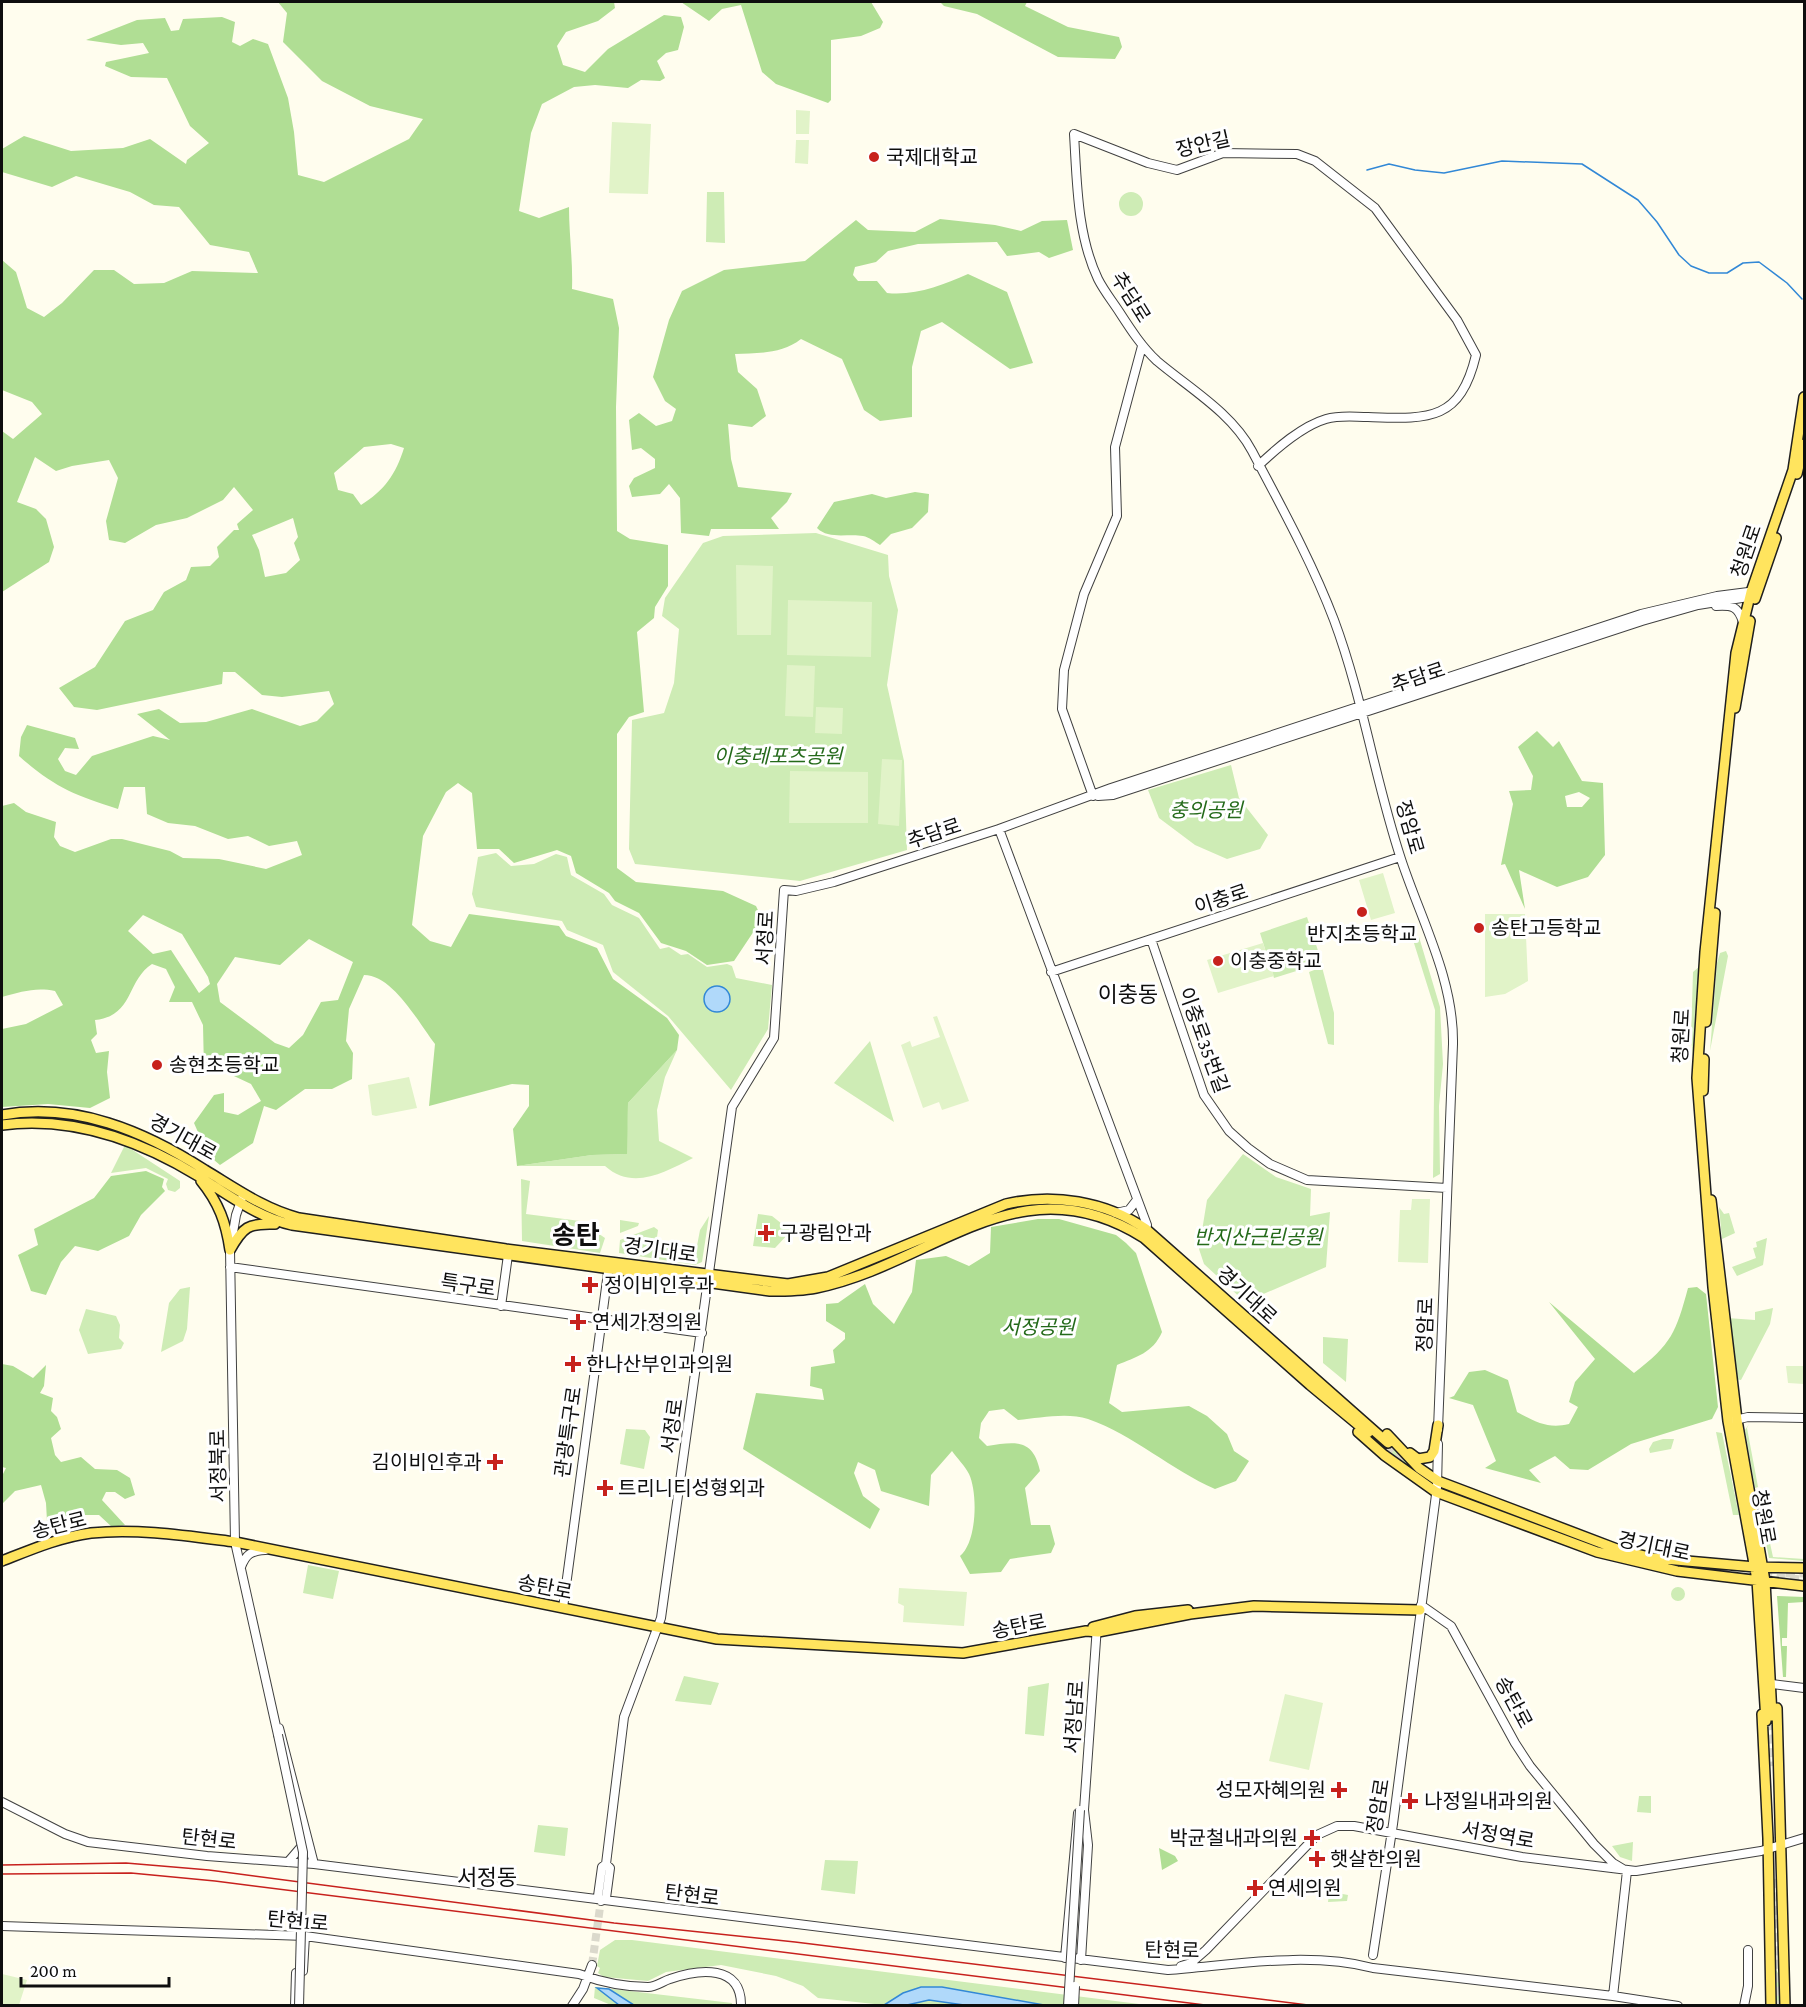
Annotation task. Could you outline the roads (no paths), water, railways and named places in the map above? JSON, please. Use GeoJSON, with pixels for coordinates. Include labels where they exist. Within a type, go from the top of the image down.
{"type":"FeatureCollection","features":[{"type":"Feature","properties":{"kind":"main road","name":"청원로"},"geometry":{"type":"LineString","coordinates":[[1733,1420],[1702,1109],[1717,879],[1732,728],[1756,574],[1793,470],[1804,397]]}},
{"type":"Feature","properties":{"kind":"main road","name":"청원로"},"geometry":{"type":"LineString","coordinates":[[1769,1721],[1761,1580],[1733,1420],[1707,1223],[1697,1078],[1705,952],[1736,653],[1743,622],[1796,481],[1804,441]]}},
{"type":"Feature","properties":{"kind":"main road","name":"경기대로"},"geometry":{"type":"LineString","coordinates":[[2,1115],[58,1113],[117,1125],[151,1138],[279,1213],[298,1218],[709,1279],[770,1291],[818,1288],[853,1277],[994,1218],[1027,1210],[1052,1208],[1087,1213],[1145,1234]]}},
{"type":"Feature","properties":{"kind":"main road","name":"경기대로"},"geometry":{"type":"LineString","coordinates":[[2,1125],[37,1123],[89,1129],[134,1144],[176,1163],[260,1214],[284,1223],[508,1255],[609,1265]]}},
{"type":"Feature","properties":{"kind":"main road"},"geometry":{"type":"LineString","coordinates":[[196,1175],[213,1195],[226,1221],[230,1250]]}},
{"type":"Feature","properties":{"kind":"main road","name":"경기대로"},"geometry":{"type":"LineString","coordinates":[[709,1279],[788,1284],[814,1280],[844,1270],[987,1210],[1036,1198],[1078,1202],[1116,1214],[1145,1234],[1273,1348],[1297,1381],[1384,1455],[1437,1486],[1597,1552],[1633,1562],[1677,1571],[1804,1586]]}},
{"type":"Feature","properties":{"kind":"main road"},"geometry":{"type":"LineString","coordinates":[[230,1250],[240,1233],[249,1226],[284,1223]]}},
{"type":"Feature","properties":{"kind":"main road","name":"경기대로"},"geometry":{"type":"LineString","coordinates":[[1273,1348],[1289,1352],[1437,1486],[1617,1549],[1674,1562],[1804,1568]]}},
{"type":"Feature","properties":{"kind":"main road"},"geometry":{"type":"LineString","coordinates":[[1388,1442],[1418,1459],[1425,1460],[1434,1451],[1438,1425]]}},
{"type":"Feature","properties":{"kind":"main road","name":"송탄로"},"geometry":{"type":"LineString","coordinates":[[2,1561],[58,1540],[92,1533],[184,1536],[235,1542],[563,1608],[655,1629],[762,1644],[934,1653],[978,1652],[1093,1630],[1135,1616],[1178,1610],[1278,1601],[1418,1607]]}},
{"type":"Feature","properties":{"kind":"main road","name":"청원로"},"geometry":{"type":"LineString","coordinates":[[1767,1685],[1775,1689],[1778,1723],[1782,1823],[1784,2004]]}},
{"type":"Feature","properties":{"kind":"main road","name":"청원로"},"geometry":{"type":"LineString","coordinates":[[1767,1685],[1767,1824],[1772,2005]]}},
{"type":"Feature","properties":{"kind":"main road"},"geometry":{"type":"LineString","coordinates":[[1767,1824],[1774,1828],[1782,1823]]}},
{"type":"Feature","properties":{"kind":"street","name":"장안길"},"geometry":{"type":"LineString","coordinates":[[1074,134],[1148,163],[1177,170],[1223,153],[1297,154],[1315,161],[1375,208],[1457,320],[1476,355],[1471,378],[1460,396],[1447,410],[1401,417],[1328,418],[1313,424],[1258,466]]}},
{"type":"Feature","properties":{"kind":"street","name":"추담로"},"geometry":{"type":"LineString","coordinates":[[1074,134],[1081,221],[1089,256],[1099,279],[1142,346],[1229,421],[1251,450],[1311,566],[1334,621],[1361,710]]}},
{"type":"Feature","properties":{"kind":"street"},"geometry":{"type":"LineString","coordinates":[[1093,796],[1062,709],[1064,670],[1084,594],[1117,516],[1115,447],[1142,346]]}},
{"type":"Feature","properties":{"kind":"street"},"geometry":{"type":"LineString","coordinates":[[1729,594],[1744,590],[1756,574]]}},
{"type":"Feature","properties":{"kind":"street","name":"추담로"},"geometry":{"type":"LineString","coordinates":[[1361,710],[1641,614],[1729,594],[1754,594]]}},
{"type":"Feature","properties":{"kind":"street","name":"추담로"},"geometry":{"type":"LineString","coordinates":[[784,890],[796,891],[834,882],[1093,796],[1621,628],[1696,606],[1754,594]]}},
{"type":"Feature","properties":{"kind":"street"},"geometry":{"type":"LineString","coordinates":[[1696,606],[1732,605],[1738,609],[1743,622]]}},
{"type":"Feature","properties":{"kind":"street","name":"정암로"},"geometry":{"type":"LineString","coordinates":[[1361,710],[1400,857],[1446,982],[1451,1005],[1453,1044],[1437,1486],[1388,1826],[1390,1833],[1373,1955]]}},
{"type":"Feature","properties":{"kind":"street"},"geometry":{"type":"LineString","coordinates":[[999,829],[1051,972],[1108,1114],[1136,1201],[1147,1225],[1145,1234]]}},
{"type":"Feature","properties":{"kind":"street","name":"이충로"},"geometry":{"type":"LineString","coordinates":[[1051,972],[1400,857]]}},
{"type":"Feature","properties":{"kind":"street","name":"서정로"},"geometry":{"type":"LineString","coordinates":[[601,1901],[598,1896],[602,1867],[606,1864],[624,1717],[664,1599],[732,1107],[774,1038],[784,890]]}},
{"type":"Feature","properties":{"kind":"street","name":"이충로35번길"},"geometry":{"type":"LineString","coordinates":[[1152,939],[1204,1095],[1229,1131],[1248,1148],[1270,1164],[1307,1180],[1447,1188]]}},
{"type":"Feature","properties":{"kind":"street","name":"서정북로"},"geometry":{"type":"LineString","coordinates":[[242,1192],[242,1203],[236,1215],[230,1250],[235,1542],[303,1852],[299,2006]]}},
{"type":"Feature","properties":{"kind":"street"},"geometry":{"type":"LineString","coordinates":[[1116,1214],[1129,1210],[1136,1201]]}},
{"type":"Feature","properties":{"kind":"street"},"geometry":{"type":"LineString","coordinates":[[501,1306],[508,1255]]}},
{"type":"Feature","properties":{"kind":"street","name":"관광특구로"},"geometry":{"type":"LineString","coordinates":[[563,1608],[609,1265]]}},
{"type":"Feature","properties":{"kind":"street","name":"특구로"},"geometry":{"type":"LineString","coordinates":[[230,1267],[702,1333]]}},
{"type":"Feature","properties":{"kind":"street"},"geometry":{"type":"LineString","coordinates":[[1733,1420],[1804,1418]]}},
{"type":"Feature","properties":{"kind":"street"},"geometry":{"type":"LineString","coordinates":[[240,1569],[245,1557],[252,1551],[267,1550]]}},
{"type":"Feature","properties":{"kind":"street","name":"송탄로"},"geometry":{"type":"LineString","coordinates":[[1418,1607],[1451,1626],[1530,1766],[1594,1844],[1613,1863],[1627,1871]]}},
{"type":"Feature","properties":{"kind":"street","name":"서정남로"},"geometry":{"type":"LineString","coordinates":[[1082,1810],[1093,1630]]}},
{"type":"Feature","properties":{"kind":"street"},"geometry":{"type":"LineString","coordinates":[[1767,1685],[1804,1688]]}},
{"type":"Feature","properties":{"kind":"street"},"geometry":{"type":"LineString","coordinates":[[273,1723],[300,1848],[300,1863]]}},
{"type":"Feature","properties":{"kind":"street"},"geometry":{"type":"LineString","coordinates":[[273,1723],[282,1731],[314,1864]]}},
{"type":"Feature","properties":{"kind":"street","name":"탄현로"},"geometry":{"type":"LineString","coordinates":[[2,1802],[65,1834],[87,1842],[207,1856],[314,1864],[1168,1970],[1308,1961],[1362,1964],[1678,2006]]}},
{"type":"Feature","properties":{"kind":"street"},"geometry":{"type":"LineString","coordinates":[[1065,1958],[1076,1818],[1082,1810]]}},
{"type":"Feature","properties":{"kind":"street"},"geometry":{"type":"LineString","coordinates":[[1081,1960],[1088,1845],[1082,1810]]}},
{"type":"Feature","properties":{"kind":"street"},"geometry":{"type":"LineString","coordinates":[[1068,2006],[1082,1810]]}},
{"type":"Feature","properties":{"kind":"street"},"geometry":{"type":"LineString","coordinates":[[1074,2006],[1082,1810]]}},
{"type":"Feature","properties":{"kind":"street","name":"서정역로"},"geometry":{"type":"LineString","coordinates":[[1168,1970],[1191,1963],[1317,1835],[1337,1826],[1390,1833],[1522,1857],[1627,1871]]}},
{"type":"Feature","properties":{"kind":"street"},"geometry":{"type":"LineString","coordinates":[[1613,1996],[1627,1871],[1689,1864],[1768,1849],[1804,1838]]}},
{"type":"Feature","properties":{"kind":"street"},"geometry":{"type":"LineString","coordinates":[[288,1862],[300,1848]]}},
{"type":"Feature","properties":{"kind":"street","name":"탄현1로"},"geometry":{"type":"LineString","coordinates":[[2,1926],[301,1936],[651,1987],[684,1975],[719,1973],[730,1976],[738,1983],[741,2001]]}},
{"type":"Feature","properties":{"kind":"street"},"geometry":{"type":"LineString","coordinates":[[299,2006],[301,1936]]}},
{"type":"Feature","properties":{"kind":"street"},"geometry":{"type":"LineString","coordinates":[[1206,1950],[1206,1957],[1212,1967]]}},
{"type":"Feature","properties":{"kind":"street"},"geometry":{"type":"LineString","coordinates":[[1744,2006],[1748,1986],[1748,1950]]}},
{"type":"Feature","properties":{"kind":"street"},"geometry":{"type":"LineString","coordinates":[[1362,1964],[1373,1955],[1381,1966]]}},
{"type":"Feature","properties":{"kind":"street"},"geometry":{"type":"LineString","coordinates":[[572,2006],[589,1977],[592,1965]]}},
{"type":"Feature","properties":{"kind":"water"},"geometry":{"type":"Polygon","coordinates":[[[717,986],[726,990],[730,999],[726,1008],[717,1012],[708,1008],[704,999],[708,990],[717,986]]]}},
{"type":"Feature","properties":{"kind":"water"},"geometry":{"type":"Polygon","coordinates":[[[921,1987],[942,1987],[1044,2005],[964,2005],[929,2000],[907,2005],[884,2005],[903,1993],[921,1987]]]}},
{"type":"Feature","properties":{"kind":"water"},"geometry":{"type":"Polygon","coordinates":[[[597,1988],[609,1989],[634,2005],[619,2005],[597,1988]]]}},
{"type":"Feature","properties":{"kind":"waterway"},"geometry":{"type":"LineString","coordinates":[[1367,170],[1389,164],[1444,173],[1502,161],[1582,164],[1638,200],[1657,222],[1679,255],[1691,266],[1709,273],[1727,273],[1743,263],[1759,262],[1787,283],[1802,299]]}},
{"type":"Feature","properties":{"kind":"tunnel"},"geometry":{"type":"LineString","coordinates":[[1385,1447],[1424,1479]]}},
{"type":"Feature","properties":{"kind":"tunnel"},"geometry":{"type":"LineString","coordinates":[[1432,1482],[1485,1504]]}},
{"type":"Feature","properties":{"kind":"tunnel"},"geometry":{"type":"LineString","coordinates":[[1663,1562],[1697,1566]]}},
{"type":"Feature","properties":{"kind":"tunnel"},"geometry":{"type":"LineString","coordinates":[[1786,1573],[1804,1573]]}},
{"type":"Feature","properties":{"kind":"tunnel"},"geometry":{"type":"LineString","coordinates":[[1763,1577],[1804,1580]]}},
{"type":"Feature","properties":{"kind":"tunnel"},"geometry":{"type":"LineString","coordinates":[[1772,1721],[1774,1766]]}},
{"type":"Feature","properties":{"kind":"tunnel"},"geometry":{"type":"LineString","coordinates":[[592,1965],[606,1864]]}},
{"type":"Feature","properties":{"kind":"tunnel"},"geometry":{"type":"LineString","coordinates":[[1773,1879],[1777,2006]]}},
{"type":"Feature","properties":{"kind":"railway"},"geometry":{"type":"LineString","coordinates":[[2,1865],[126,1863],[209,1870],[614,1923],[795,1942],[1316,2006]]}},
{"type":"Feature","properties":{"kind":"railway"},"geometry":{"type":"LineString","coordinates":[[2,1874],[131,1873],[215,1881],[1213,2006]]}},
{"type":"Feature","properties":{"kind":"place","name":"국제대학교"},"geometry":{"type":"Point","coordinates":[874,157]}},
{"type":"Feature","properties":{"kind":"place","name":"반지초등학교"},"geometry":{"type":"Point","coordinates":[1362,912]}},
{"type":"Feature","properties":{"kind":"place","name":"송탄고등학교"},"geometry":{"type":"Point","coordinates":[1479,928]}},
{"type":"Feature","properties":{"kind":"place","name":"이충중학교"},"geometry":{"type":"Point","coordinates":[1218,961]}},
{"type":"Feature","properties":{"kind":"place","name":"송현초등학교"},"geometry":{"type":"Point","coordinates":[157,1065]}},
{"type":"Feature","properties":{"kind":"place","name":"구광림안과"},"geometry":{"type":"Point","coordinates":[766,1233]}},
{"type":"Feature","properties":{"kind":"place","name":"정이비인후과"},"geometry":{"type":"Point","coordinates":[590,1285]}},
{"type":"Feature","properties":{"kind":"place","name":"연세가정의원"},"geometry":{"type":"Point","coordinates":[578,1322]}},
{"type":"Feature","properties":{"kind":"place","name":"한나산부인과의원"},"geometry":{"type":"Point","coordinates":[573,1364]}},
{"type":"Feature","properties":{"kind":"place","name":"김이비인후과"},"geometry":{"type":"Point","coordinates":[495,1462]}},
{"type":"Feature","properties":{"kind":"place","name":"트리니티성형외과"},"geometry":{"type":"Point","coordinates":[605,1488]}},
{"type":"Feature","properties":{"kind":"place","name":"성모자혜의원"},"geometry":{"type":"Point","coordinates":[1339,1790]}},
{"type":"Feature","properties":{"kind":"place","name":"나정일내과의원"},"geometry":{"type":"Point","coordinates":[1410,1801]}},
{"type":"Feature","properties":{"kind":"place","name":"박균철내과의원"},"geometry":{"type":"Point","coordinates":[1312,1838]}},
{"type":"Feature","properties":{"kind":"place","name":"햇살한의원"},"geometry":{"type":"Point","coordinates":[1317,1859]}},
{"type":"Feature","properties":{"kind":"place","name":"연세의원"},"geometry":{"type":"Point","coordinates":[1255,1888]}},
{"type":"Feature","properties":{"kind":"district","name":"이충동"},"geometry":{"type":"Point","coordinates":[1128,994]}},
{"type":"Feature","properties":{"kind":"district","name":"송탄"},"geometry":{"type":"Point","coordinates":[576,1235]}},
{"type":"Feature","properties":{"kind":"district","name":"서정동"},"geometry":{"type":"Point","coordinates":[487,1877]}},
{"type":"Feature","properties":{"kind":"park label","name":"이충레포츠공원"},"geometry":{"type":"Point","coordinates":[778,756]}},
{"type":"Feature","properties":{"kind":"park label","name":"충의공원"},"geometry":{"type":"Point","coordinates":[1206,810]}},
{"type":"Feature","properties":{"kind":"park label","name":"반지산근린공원"},"geometry":{"type":"Point","coordinates":[1258,1237]}},
{"type":"Feature","properties":{"kind":"park label","name":"서정공원"},"geometry":{"type":"Point","coordinates":[1038,1327]}}]}
